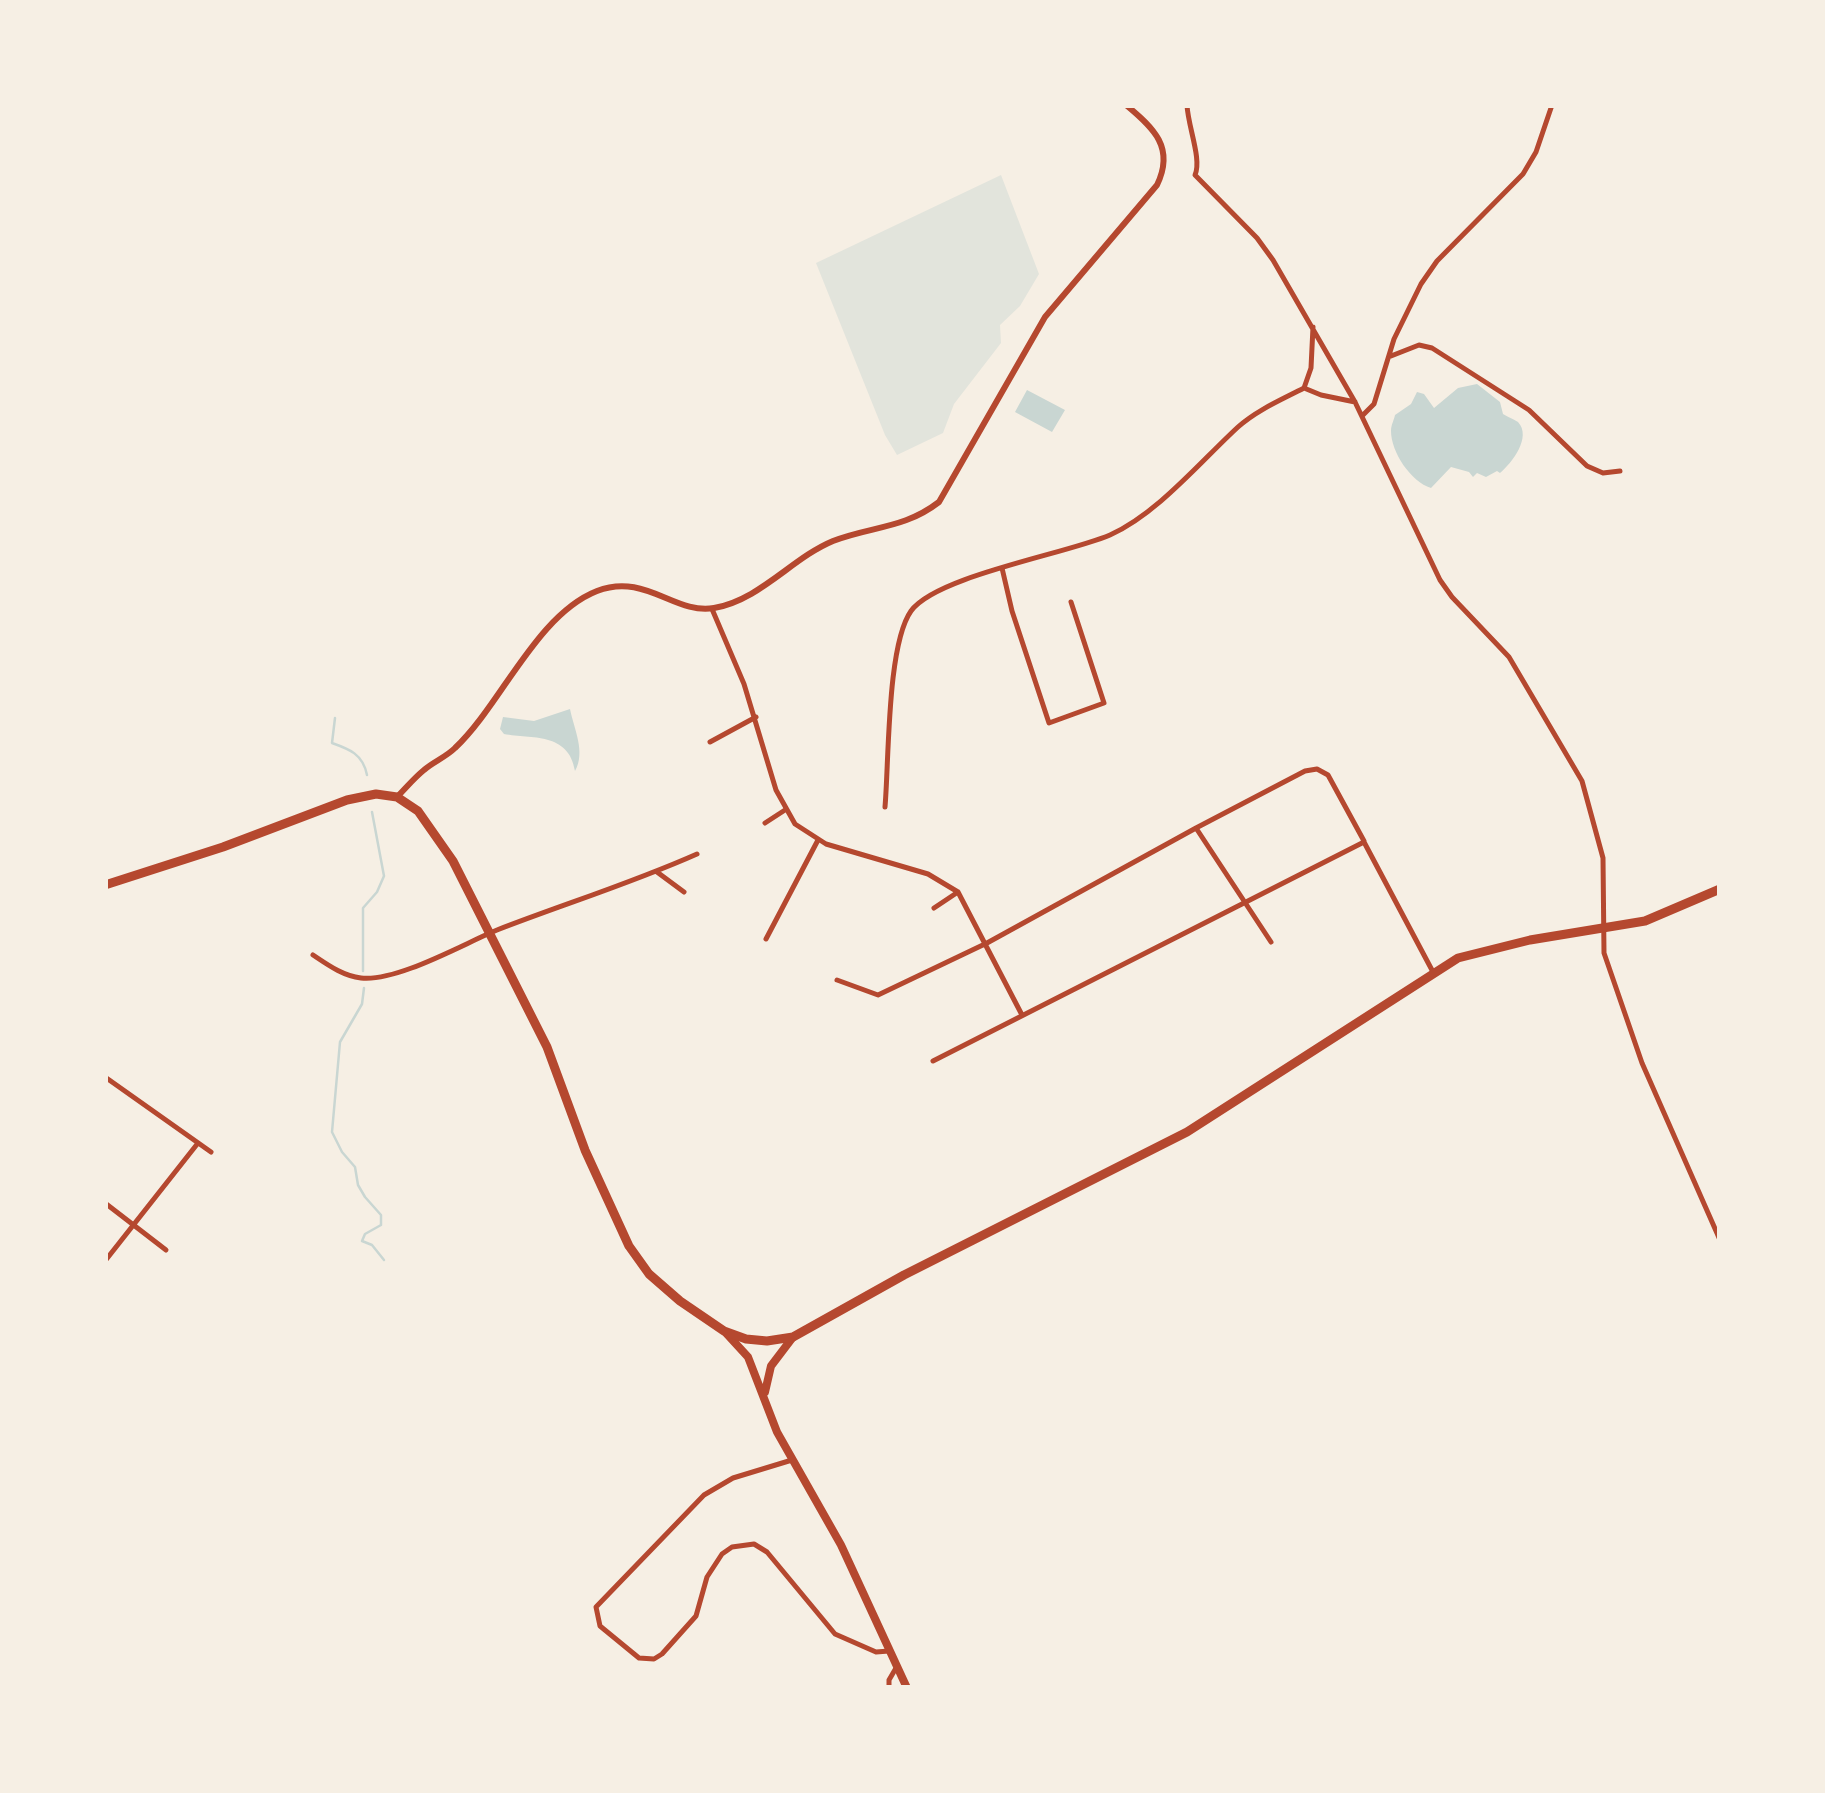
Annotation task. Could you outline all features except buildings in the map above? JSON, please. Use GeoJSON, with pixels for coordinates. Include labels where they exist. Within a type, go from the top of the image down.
{"type":"FeatureCollection","features":[{"type":"Feature","properties":{"kind":"highway"},"geometry":{"type":"LineString","coordinates":[[105,885],[347,800],[376,794],[397,797],[418,810],[453,860],[547,1047],[585,1150],[629,1246],[661,1286],[724,1331],[758,1341],[793,1336],[904,1275],[1187,1132],[1433,972],[1480,951],[1645,921],[1720,889]]}},
{"type":"Feature","properties":{"kind":"main road"},"geometry":{"type":"LineString","coordinates":[[724,1331],[748,1358],[777,1432],[842,1545],[907,1688]]}},
{"type":"Feature","properties":{"kind":"main road"},"geometry":{"type":"LineString","coordinates":[[764,1397],[771,1366],[793,1336]]}},
{"type":"Feature","properties":{"kind":"street"},"geometry":{"type":"LineString","coordinates":[[397,797],[424,770],[455,748],[551,623],[575,603],[617,585],[712,609],[752,593],[834,541],[900,524],[939,502],[1044,317],[1157,186],[1165,169],[1165,155],[1147,123],[1126,105]]}},
{"type":"Feature","properties":{"kind":"street"},"geometry":{"type":"LineString","coordinates":[[1188,105],[1190,135],[1200,161],[1195,175],[1257,238],[1313,326],[1354,402],[1440,580],[1508,657],[1582,782],[1603,858],[1604,953],[1642,1064],[1720,1240]]}},
{"type":"Feature","properties":{"kind":"street"},"geometry":{"type":"LineString","coordinates":[[1361,416],[1374,404],[1394,339],[1421,284],[1437,261],[1523,174],[1536,152],[1552,105]]}},
{"type":"Feature","properties":{"kind":"street"},"geometry":{"type":"LineString","coordinates":[[885,806],[900,634],[914,606],[1002,568],[1121,530],[1207,459],[1254,414],[1304,388],[1310,368],[1313,326]]}},
{"type":"Feature","properties":{"kind":"street"},"geometry":{"type":"LineString","coordinates":[[1391,356],[1419,345],[1432,348],[1529,410],[1587,466],[1603,473],[1620,471]]}},
{"type":"Feature","properties":{"kind":"street"},"geometry":{"type":"LineString","coordinates":[[1304,388],[1320,396],[1354,402]]}},
{"type":"Feature","properties":{"kind":"street"},"geometry":{"type":"LineString","coordinates":[[1002,568],[1049,722],[1104,703],[1071,602]]}},
{"type":"Feature","properties":{"kind":"street"},"geometry":{"type":"LineString","coordinates":[[712,609],[756,717],[785,810],[795,824],[818,840],[928,874],[958,892],[1022,1015]]}},
{"type":"Feature","properties":{"kind":"street"},"geometry":{"type":"LineString","coordinates":[[710,742],[756,717]]}},
{"type":"Feature","properties":{"kind":"street"},"geometry":{"type":"LineString","coordinates":[[837,980],[878,995],[987,944],[1196,828],[1305,772],[1317,770],[1328,775],[1433,972]]}},
{"type":"Feature","properties":{"kind":"street"},"geometry":{"type":"LineString","coordinates":[[766,823],[785,810]]}},
{"type":"Feature","properties":{"kind":"street"},"geometry":{"type":"LineString","coordinates":[[1196,828],[1271,942]]}},
{"type":"Feature","properties":{"kind":"street"},"geometry":{"type":"LineString","coordinates":[[766,940],[818,840]]}},
{"type":"Feature","properties":{"kind":"street"},"geometry":{"type":"LineString","coordinates":[[934,1061],[1364,842]]}},
{"type":"Feature","properties":{"kind":"street"},"geometry":{"type":"LineString","coordinates":[[314,955],[336,970],[363,978],[431,961],[491,933],[697,854]]}},
{"type":"Feature","properties":{"kind":"street"},"geometry":{"type":"LineString","coordinates":[[657,872],[684,892]]}},
{"type":"Feature","properties":{"kind":"street"},"geometry":{"type":"LineString","coordinates":[[934,908],[958,892]]}},
{"type":"Feature","properties":{"kind":"street"},"geometry":{"type":"LineString","coordinates":[[105,1077],[211,1152]]}},
{"type":"Feature","properties":{"kind":"street"},"geometry":{"type":"LineString","coordinates":[[105,1261],[198,1143]]}},
{"type":"Feature","properties":{"kind":"street"},"geometry":{"type":"LineString","coordinates":[[105,1202],[166,1250]]}},
{"type":"Feature","properties":{"kind":"street"},"geometry":{"type":"LineString","coordinates":[[792,1460],[733,1478],[704,1495],[596,1608],[600,1626],[639,1658],[654,1659],[696,1616],[708,1576],[722,1554],[732,1547],[754,1544],[767,1552],[834,1634],[876,1652],[892,1650]]}},
{"type":"Feature","properties":{"kind":"street"},"geometry":{"type":"LineString","coordinates":[[889,1688],[889,1680],[898,1666]]}},
{"type":"Feature","properties":{"kind":"shaded area"},"geometry":{"type":"Polygon","coordinates":[[[1001,175],[1039,274],[1020,306],[1000,325],[1001,343],[954,404],[943,433],[897,455],[885,435],[816,263],[1001,175]]]}},
{"type":"Feature","properties":{"kind":"shaded area"},"geometry":{"type":"Polygon","coordinates":[[[1477,384],[1500,402],[1503,414],[1522,428],[1519,449],[1500,473],[1486,477],[1477,473],[1473,477],[1451,467],[1431,488],[1424,485],[1410,473],[1394,448],[1391,431],[1395,415],[1411,404],[1417,392],[1424,394],[1434,408],[1458,388],[1477,384]]]}},
{"type":"Feature","properties":{"kind":"shaded area"},"geometry":{"type":"Polygon","coordinates":[[[1027,390],[1065,410],[1052,432],[1015,412],[1027,390]]]}},
{"type":"Feature","properties":{"kind":"shaded area"},"geometry":{"type":"Polygon","coordinates":[[[570,709],[579,748],[575,771],[571,758],[557,743],[504,734],[500,729],[503,717],[534,721],[570,709]]]}},
{"type":"Feature","properties":{"kind":"waterway"},"geometry":{"type":"LineString","coordinates":[[335,718],[332,743],[359,757],[367,775]]}},
{"type":"Feature","properties":{"kind":"waterway"},"geometry":{"type":"LineString","coordinates":[[363,971],[363,908],[384,876],[372,812]]}},
{"type":"Feature","properties":{"kind":"waterway"},"geometry":{"type":"LineString","coordinates":[[364,988],[362,1004],[340,1042],[332,1132],[355,1167],[365,1197],[381,1215],[381,1225],[365,1234],[362,1241],[372,1245],[384,1260]]}}]}
